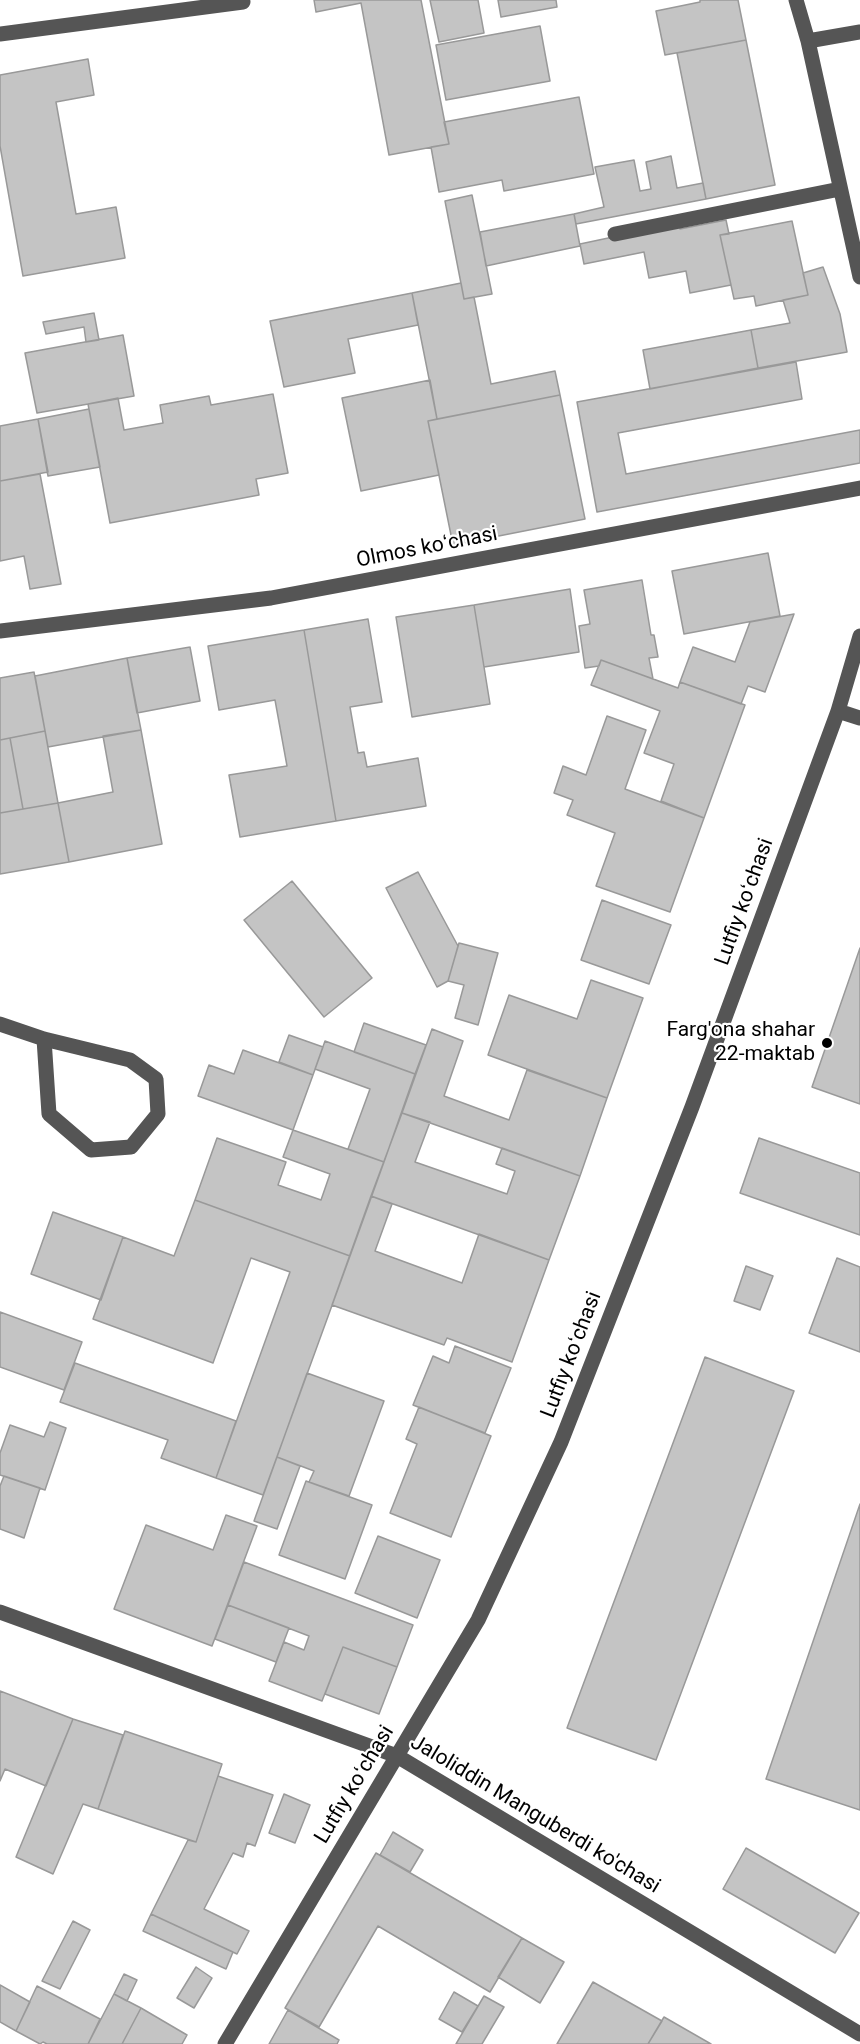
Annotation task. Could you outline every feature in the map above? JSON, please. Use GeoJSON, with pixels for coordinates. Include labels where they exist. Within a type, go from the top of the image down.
{"type":"FeatureCollection","features":[{"type":"Feature","properties":{"kind":"street"},"geometry":{"type":"LineString","coordinates":[[796,0],[808,41],[860,277]]}},
{"type":"Feature","properties":{"kind":"street"},"geometry":{"type":"LineString","coordinates":[[0,34],[243,2]]}},
{"type":"Feature","properties":{"kind":"street"},"geometry":{"type":"LineString","coordinates":[[808,41],[860,32]]}},
{"type":"Feature","properties":{"kind":"street"},"geometry":{"type":"LineString","coordinates":[[615,234],[840,189]]}},
{"type":"Feature","properties":{"kind":"street","name":"Olmos koʻchasi"},"geometry":{"type":"LineString","coordinates":[[0,631],[271,598],[860,488]]}},
{"type":"Feature","properties":{"kind":"street","name":"Lutfiy koʻchasi"},"geometry":{"type":"LineString","coordinates":[[225,2044],[478,1620],[561,1442],[692,1107],[838,711],[860,636]]}},
{"type":"Feature","properties":{"kind":"street"},"geometry":{"type":"LineString","coordinates":[[838,711],[860,718]]}},
{"type":"Feature","properties":{"kind":"street"},"geometry":{"type":"LineString","coordinates":[[0,1024],[44,1039],[130,1060],[156,1079],[158,1114],[131,1147],[91,1150],[49,1114],[44,1039]]}},
{"type":"Feature","properties":{"kind":"street","name":"Jaloliddin Manguberdi ko'chasi"},"geometry":{"type":"LineString","coordinates":[[0,1612],[397,1756],[860,2034]]}},
{"type":"Feature","properties":{"kind":"building"},"geometry":{"type":"Polygon","coordinates":[[[314,0],[421,0],[449,144],[389,155],[361,3],[316,12],[314,0]]]}},
{"type":"Feature","properties":{"kind":"building"},"geometry":{"type":"Polygon","coordinates":[[[430,0],[478,0],[484,33],[439,42],[430,0]]]}},
{"type":"Feature","properties":{"kind":"building"},"geometry":{"type":"Polygon","coordinates":[[[498,0],[556,0],[557,7],[501,17],[498,0]]]}},
{"type":"Feature","properties":{"kind":"building"},"geometry":{"type":"Polygon","coordinates":[[[700,0],[738,0],[746,40],[665,55],[656,11],[700,2],[700,0]]]}},
{"type":"Feature","properties":{"kind":"building"},"geometry":{"type":"Polygon","coordinates":[[[540,26],[550,81],[446,100],[436,45],[540,26]]]}},
{"type":"Feature","properties":{"kind":"building"},"geometry":{"type":"Polygon","coordinates":[[[746,40],[775,185],[706,199],[677,53],[746,40]]]}},
{"type":"Feature","properties":{"kind":"building"},"geometry":{"type":"Polygon","coordinates":[[[88,59],[94,95],[56,102],[76,214],[116,207],[125,258],[23,276],[0,146],[0,75],[88,59]]]}},
{"type":"Feature","properties":{"kind":"building"},"geometry":{"type":"Polygon","coordinates":[[[579,97],[594,174],[504,191],[502,180],[439,192],[431,147],[449,144],[444,122],[579,97]]]}},
{"type":"Feature","properties":{"kind":"building"},"geometry":{"type":"Polygon","coordinates":[[[671,156],[677,188],[703,183],[706,199],[576,224],[574,214],[604,207],[595,167],[634,160],[640,191],[651,189],[646,162],[671,156]]]}},
{"type":"Feature","properties":{"kind":"building"},"geometry":{"type":"Polygon","coordinates":[[[472,195],[492,294],[464,299],[445,201],[472,195]]]}},
{"type":"Feature","properties":{"kind":"building"},"geometry":{"type":"Polygon","coordinates":[[[574,214],[580,246],[486,266],[480,232],[574,214]]]}},
{"type":"Feature","properties":{"kind":"building"},"geometry":{"type":"Polygon","coordinates":[[[726,220],[729,234],[720,235],[731,285],[690,293],[686,271],[649,278],[644,252],[584,264],[580,244],[679,223],[680,229],[726,220]]]}},
{"type":"Feature","properties":{"kind":"building"},"geometry":{"type":"Polygon","coordinates":[[[792,221],[808,295],[756,306],[754,296],[734,299],[720,235],[792,221]]]}},
{"type":"Feature","properties":{"kind":"building"},"geometry":{"type":"Polygon","coordinates":[[[823,267],[840,314],[847,352],[758,368],[751,330],[790,323],[783,300],[808,295],[803,273],[823,267]]]}},
{"type":"Feature","properties":{"kind":"building"},"geometry":{"type":"Polygon","coordinates":[[[461,283],[464,299],[474,297],[491,384],[555,371],[560,395],[437,419],[412,293],[461,283]]]}},
{"type":"Feature","properties":{"kind":"building"},"geometry":{"type":"Polygon","coordinates":[[[412,293],[418,325],[348,339],[355,373],[284,387],[270,321],[412,293]]]}},
{"type":"Feature","properties":{"kind":"building"},"geometry":{"type":"Polygon","coordinates":[[[94,313],[99,340],[86,342],[84,327],[46,334],[43,322],[94,313]]]}},
{"type":"Feature","properties":{"kind":"building"},"geometry":{"type":"Polygon","coordinates":[[[751,330],[758,368],[650,389],[643,350],[751,330]]]}},
{"type":"Feature","properties":{"kind":"building"},"geometry":{"type":"Polygon","coordinates":[[[123,335],[134,396],[37,413],[25,353],[123,335]]]}},
{"type":"Feature","properties":{"kind":"building"},"geometry":{"type":"Polygon","coordinates":[[[796,362],[802,399],[618,433],[626,474],[860,430],[860,463],[597,512],[577,402],[796,362]]]}},
{"type":"Feature","properties":{"kind":"building"},"geometry":{"type":"Polygon","coordinates":[[[430,380],[437,419],[428,421],[439,475],[361,491],[342,398],[430,380]]]}},
{"type":"Feature","properties":{"kind":"building"},"geometry":{"type":"Polygon","coordinates":[[[273,394],[288,473],[256,479],[259,495],[110,523],[88,404],[118,398],[124,430],[163,423],[160,405],[209,396],[211,405],[273,394]]]}},
{"type":"Feature","properties":{"kind":"building"},"geometry":{"type":"Polygon","coordinates":[[[560,395],[585,519],[453,545],[428,421],[560,395]]]}},
{"type":"Feature","properties":{"kind":"building"},"geometry":{"type":"Polygon","coordinates":[[[89,409],[100,467],[48,476],[38,419],[89,409]]]}},
{"type":"Feature","properties":{"kind":"building"},"geometry":{"type":"Polygon","coordinates":[[[38,419],[48,472],[0,481],[0,426],[38,419]]]}},
{"type":"Feature","properties":{"kind":"building"},"geometry":{"type":"Polygon","coordinates":[[[40,474],[61,584],[30,589],[24,556],[0,561],[0,481],[40,474]]]}},
{"type":"Feature","properties":{"kind":"building"},"geometry":{"type":"Polygon","coordinates":[[[768,553],[780,616],[684,634],[672,571],[768,553]]]}},
{"type":"Feature","properties":{"kind":"building"},"geometry":{"type":"Polygon","coordinates":[[[642,580],[651,635],[654,635],[658,657],[649,658],[653,679],[601,660],[599,666],[585,668],[579,626],[590,624],[584,590],[642,580]]]}},
{"type":"Feature","properties":{"kind":"building"},"geometry":{"type":"Polygon","coordinates":[[[570,589],[579,652],[484,667],[474,605],[570,589]]]}},
{"type":"Feature","properties":{"kind":"building"},"geometry":{"type":"Polygon","coordinates":[[[474,605],[490,704],[412,717],[396,617],[474,605]]]}},
{"type":"Feature","properties":{"kind":"building"},"geometry":{"type":"Polygon","coordinates":[[[794,614],[765,692],[748,686],[741,704],[680,682],[693,647],[735,662],[750,622],[794,614]]]}},
{"type":"Feature","properties":{"kind":"building"},"geometry":{"type":"Polygon","coordinates":[[[368,619],[382,702],[350,707],[358,753],[364,752],[367,767],[418,758],[426,806],[336,821],[304,630],[368,619]]]}},
{"type":"Feature","properties":{"kind":"building"},"geometry":{"type":"Polygon","coordinates":[[[304,630],[336,821],[240,837],[229,775],[287,766],[275,700],[219,710],[208,646],[304,630]]]}},
{"type":"Feature","properties":{"kind":"building"},"geometry":{"type":"Polygon","coordinates":[[[190,647],[200,701],[137,713],[127,658],[190,647]]]}},
{"type":"Feature","properties":{"kind":"building"},"geometry":{"type":"Polygon","coordinates":[[[127,658],[141,730],[48,747],[35,676],[127,658]]]}},
{"type":"Feature","properties":{"kind":"building"},"geometry":{"type":"Polygon","coordinates":[[[601,660],[678,688],[680,682],[745,705],[704,818],[661,801],[674,764],[644,753],[660,711],[591,685],[601,660]]]}},
{"type":"Feature","properties":{"kind":"building"},"geometry":{"type":"Polygon","coordinates":[[[34,672],[45,731],[0,740],[0,678],[34,672]]]}},
{"type":"Feature","properties":{"kind":"building"},"geometry":{"type":"Polygon","coordinates":[[[607,716],[646,730],[625,789],[704,818],[670,912],[596,886],[615,833],[567,815],[573,800],[554,793],[563,766],[586,775],[607,716]]]}},
{"type":"Feature","properties":{"kind":"building"},"geometry":{"type":"Polygon","coordinates":[[[141,730],[162,844],[69,862],[58,803],[113,792],[103,736],[141,730]]]}},
{"type":"Feature","properties":{"kind":"building"},"geometry":{"type":"Polygon","coordinates":[[[45,731],[58,803],[23,809],[10,738],[45,731]]]}},
{"type":"Feature","properties":{"kind":"building"},"geometry":{"type":"Polygon","coordinates":[[[10,738],[23,809],[0,813],[0,740],[10,738]]]}},
{"type":"Feature","properties":{"kind":"building"},"geometry":{"type":"Polygon","coordinates":[[[58,803],[69,862],[0,874],[0,813],[58,803]]]}},
{"type":"Feature","properties":{"kind":"building"},"geometry":{"type":"Polygon","coordinates":[[[418,872],[458,946],[448,981],[437,987],[386,888],[418,872]]]}},
{"type":"Feature","properties":{"kind":"building"},"geometry":{"type":"Polygon","coordinates":[[[292,881],[372,978],[324,1017],[244,920],[292,881]]]}},
{"type":"Feature","properties":{"kind":"building"},"geometry":{"type":"Polygon","coordinates":[[[602,900],[671,925],[649,984],[581,960],[602,900]]]}},
{"type":"Feature","properties":{"kind":"building"},"geometry":{"type":"Polygon","coordinates":[[[459,943],[498,953],[478,1025],[455,1018],[464,985],[448,981],[459,943]]]}},
{"type":"Feature","properties":{"kind":"building"},"geometry":{"type":"Polygon","coordinates":[[[860,948],[860,1104],[812,1087],[860,948]]]}},
{"type":"Feature","properties":{"kind":"building"},"geometry":{"type":"Polygon","coordinates":[[[591,980],[643,998],[607,1098],[488,1055],[509,995],[577,1019],[591,980]]]}},
{"type":"Feature","properties":{"kind":"building"},"geometry":{"type":"Polygon","coordinates":[[[364,1023],[426,1045],[415,1074],[354,1052],[364,1023]]]}},
{"type":"Feature","properties":{"kind":"building"},"geometry":{"type":"Polygon","coordinates":[[[432,1029],[463,1041],[444,1096],[509,1120],[527,1070],[607,1098],[580,1176],[402,1113],[432,1029]]]}},
{"type":"Feature","properties":{"kind":"building"},"geometry":{"type":"Polygon","coordinates":[[[289,1035],[323,1047],[313,1075],[279,1062],[289,1035]]]}},
{"type":"Feature","properties":{"kind":"building"},"geometry":{"type":"Polygon","coordinates":[[[325,1041],[415,1074],[384,1162],[348,1149],[370,1089],[315,1069],[325,1041]]]}},
{"type":"Feature","properties":{"kind":"building"},"geometry":{"type":"Polygon","coordinates":[[[243,1050],[313,1075],[293,1130],[198,1096],[209,1065],[234,1074],[243,1050]]]}},
{"type":"Feature","properties":{"kind":"building"},"geometry":{"type":"Polygon","coordinates":[[[402,1113],[430,1122],[415,1162],[507,1194],[515,1171],[496,1164],[502,1148],[580,1176],[549,1260],[371,1196],[402,1113]]]}},
{"type":"Feature","properties":{"kind":"building"},"geometry":{"type":"Polygon","coordinates":[[[293,1130],[384,1162],[350,1256],[195,1200],[217,1138],[286,1162],[278,1185],[321,1200],[330,1174],[283,1157],[293,1130]]]}},
{"type":"Feature","properties":{"kind":"building"},"geometry":{"type":"Polygon","coordinates":[[[759,1138],[860,1173],[860,1235],[740,1193],[759,1138]]]}},
{"type":"Feature","properties":{"kind":"building"},"geometry":{"type":"Polygon","coordinates":[[[371,1196],[392,1204],[375,1251],[462,1283],[479,1234],[549,1260],[512,1362],[447,1338],[444,1345],[332,1305],[371,1196]]]}},
{"type":"Feature","properties":{"kind":"building"},"geometry":{"type":"Polygon","coordinates":[[[195,1200],[350,1256],[263,1495],[216,1478],[290,1272],[251,1258],[213,1363],[93,1319],[123,1237],[174,1256],[195,1200]]]}},
{"type":"Feature","properties":{"kind":"building"},"geometry":{"type":"Polygon","coordinates":[[[53,1212],[123,1237],[101,1300],[31,1274],[53,1212]]]}},
{"type":"Feature","properties":{"kind":"building"},"geometry":{"type":"Polygon","coordinates":[[[837,1258],[860,1267],[860,1352],[809,1333],[837,1258]]]}},
{"type":"Feature","properties":{"kind":"building"},"geometry":{"type":"Polygon","coordinates":[[[746,1266],[773,1276],[760,1310],[734,1301],[746,1266]]]}},
{"type":"Feature","properties":{"kind":"building"},"geometry":{"type":"Polygon","coordinates":[[[0,1312],[82,1342],[64,1390],[0,1367],[0,1312]]]}},
{"type":"Feature","properties":{"kind":"building"},"geometry":{"type":"Polygon","coordinates":[[[455,1346],[511,1368],[485,1433],[413,1405],[433,1356],[449,1363],[455,1346]]]}},
{"type":"Feature","properties":{"kind":"building"},"geometry":{"type":"Polygon","coordinates":[[[705,1357],[794,1391],[656,1760],[567,1728],[705,1357]]]}},
{"type":"Feature","properties":{"kind":"building"},"geometry":{"type":"Polygon","coordinates":[[[75,1363],[236,1421],[216,1478],[161,1458],[168,1440],[60,1402],[75,1363]]]}},
{"type":"Feature","properties":{"kind":"building"},"geometry":{"type":"Polygon","coordinates":[[[307,1373],[384,1401],[349,1496],[309,1482],[314,1471],[277,1457],[307,1373]]]}},
{"type":"Feature","properties":{"kind":"building"},"geometry":{"type":"Polygon","coordinates":[[[419,1407],[491,1436],[451,1537],[390,1513],[417,1444],[406,1439],[419,1407]]]}},
{"type":"Feature","properties":{"kind":"building"},"geometry":{"type":"Polygon","coordinates":[[[50,1422],[66,1428],[45,1490],[0,1475],[0,1453],[10,1425],[44,1437],[50,1422]]]}},
{"type":"Feature","properties":{"kind":"building"},"geometry":{"type":"Polygon","coordinates":[[[277,1457],[300,1466],[277,1529],[254,1521],[277,1457]]]}},
{"type":"Feature","properties":{"kind":"building"},"geometry":{"type":"Polygon","coordinates":[[[4,1476],[40,1488],[24,1538],[0,1529],[0,1486],[4,1476]]]}},
{"type":"Feature","properties":{"kind":"building"},"geometry":{"type":"Polygon","coordinates":[[[306,1481],[372,1505],[345,1579],[279,1555],[306,1481]]]}},
{"type":"Feature","properties":{"kind":"building"},"geometry":{"type":"Polygon","coordinates":[[[860,1504],[860,1810],[766,1779],[860,1504]]]}},
{"type":"Feature","properties":{"kind":"building"},"geometry":{"type":"Polygon","coordinates":[[[226,1515],[257,1526],[212,1646],[114,1609],[146,1525],[213,1550],[226,1515]]]}},
{"type":"Feature","properties":{"kind":"building"},"geometry":{"type":"Polygon","coordinates":[[[378,1536],[440,1560],[417,1618],[355,1593],[378,1536]]]}},
{"type":"Feature","properties":{"kind":"building"},"geometry":{"type":"Polygon","coordinates":[[[244,1562],[413,1625],[397,1667],[343,1647],[322,1701],[269,1681],[284,1642],[304,1650],[309,1636],[228,1605],[244,1562]]]}},
{"type":"Feature","properties":{"kind":"building"},"geometry":{"type":"Polygon","coordinates":[[[228,1605],[289,1628],[276,1662],[215,1639],[228,1605]]]}},
{"type":"Feature","properties":{"kind":"building"},"geometry":{"type":"Polygon","coordinates":[[[343,1647],[397,1667],[379,1714],[325,1694],[343,1647]]]}},
{"type":"Feature","properties":{"kind":"building"},"geometry":{"type":"Polygon","coordinates":[[[0,1691],[73,1719],[46,1786],[5,1769],[0,1781],[0,1691]]]}},
{"type":"Feature","properties":{"kind":"building"},"geometry":{"type":"Polygon","coordinates":[[[73,1719],[123,1735],[98,1809],[83,1804],[53,1874],[16,1857],[73,1719]]]}},
{"type":"Feature","properties":{"kind":"building"},"geometry":{"type":"Polygon","coordinates":[[[125,1731],[222,1764],[196,1842],[98,1809],[125,1731]]]}},
{"type":"Feature","properties":{"kind":"building"},"geometry":{"type":"Polygon","coordinates":[[[218,1776],[273,1795],[255,1846],[247,1843],[243,1857],[233,1853],[204,1909],[249,1931],[237,1954],[151,1914],[188,1840],[196,1842],[218,1776]]]}},
{"type":"Feature","properties":{"kind":"building"},"geometry":{"type":"Polygon","coordinates":[[[284,1794],[310,1805],[295,1843],[269,1833],[284,1794]]]}},
{"type":"Feature","properties":{"kind":"building"},"geometry":{"type":"Polygon","coordinates":[[[393,1832],[423,1850],[410,1872],[380,1855],[393,1832]]]}},
{"type":"Feature","properties":{"kind":"building"},"geometry":{"type":"Polygon","coordinates":[[[746,1848],[859,1913],[835,1953],[723,1889],[746,1848]]]}},
{"type":"Feature","properties":{"kind":"building"},"geometry":{"type":"Polygon","coordinates":[[[376,1853],[522,1938],[490,1992],[378,1926],[319,2027],[285,2008],[376,1853]]]}},
{"type":"Feature","properties":{"kind":"building"},"geometry":{"type":"Polygon","coordinates":[[[151,1914],[233,1952],[226,1969],[143,1931],[151,1914]]]}},
{"type":"Feature","properties":{"kind":"building"},"geometry":{"type":"Polygon","coordinates":[[[73,1921],[90,1930],[60,1989],[42,1981],[73,1921]]]}},
{"type":"Feature","properties":{"kind":"building"},"geometry":{"type":"Polygon","coordinates":[[[522,1938],[564,1962],[540,2003],[498,1977],[522,1938]]]}},
{"type":"Feature","properties":{"kind":"building"},"geometry":{"type":"Polygon","coordinates":[[[196,1967],[212,1978],[194,2008],[177,1998],[196,1967]]]}},
{"type":"Feature","properties":{"kind":"building"},"geometry":{"type":"Polygon","coordinates":[[[124,1974],[137,1980],[127,2001],[114,1994],[124,1974]]]}},
{"type":"Feature","properties":{"kind":"building"},"geometry":{"type":"Polygon","coordinates":[[[593,1982],[662,2021],[648,2044],[557,2044],[593,1982]]]}},
{"type":"Feature","properties":{"kind":"building"},"geometry":{"type":"Polygon","coordinates":[[[0,1985],[30,2002],[16,2031],[0,2022],[0,1985]]]}},
{"type":"Feature","properties":{"kind":"building"},"geometry":{"type":"Polygon","coordinates":[[[37,1986],[100,2019],[88,2044],[47,2044],[43,2042],[40,2044],[16,2031],[37,1986]]]}},
{"type":"Feature","properties":{"kind":"building"},"geometry":{"type":"Polygon","coordinates":[[[454,1992],[478,2006],[462,2032],[439,2019],[454,1992]]]}},
{"type":"Feature","properties":{"kind":"building"},"geometry":{"type":"Polygon","coordinates":[[[114,1994],[141,2008],[122,2044],[88,2044],[114,1994]]]}},
{"type":"Feature","properties":{"kind":"building"},"geometry":{"type":"Polygon","coordinates":[[[484,1996],[504,2007],[482,2044],[456,2044],[484,1996]]]}},
{"type":"Feature","properties":{"kind":"building"},"geometry":{"type":"Polygon","coordinates":[[[141,2008],[187,2035],[182,2044],[122,2044],[141,2008]]]}},
{"type":"Feature","properties":{"kind":"building"},"geometry":{"type":"Polygon","coordinates":[[[288,2010],[339,2040],[337,2044],[269,2044],[288,2010]]]}},
{"type":"Feature","properties":{"kind":"building"},"geometry":{"type":"Polygon","coordinates":[[[664,2017],[711,2044],[648,2044],[664,2017]]]}},
{"type":"Feature","properties":{"kind":"place","name":"Farg'ona shahar 22-maktab"},"geometry":{"type":"Point","coordinates":[827,1043]}}]}
